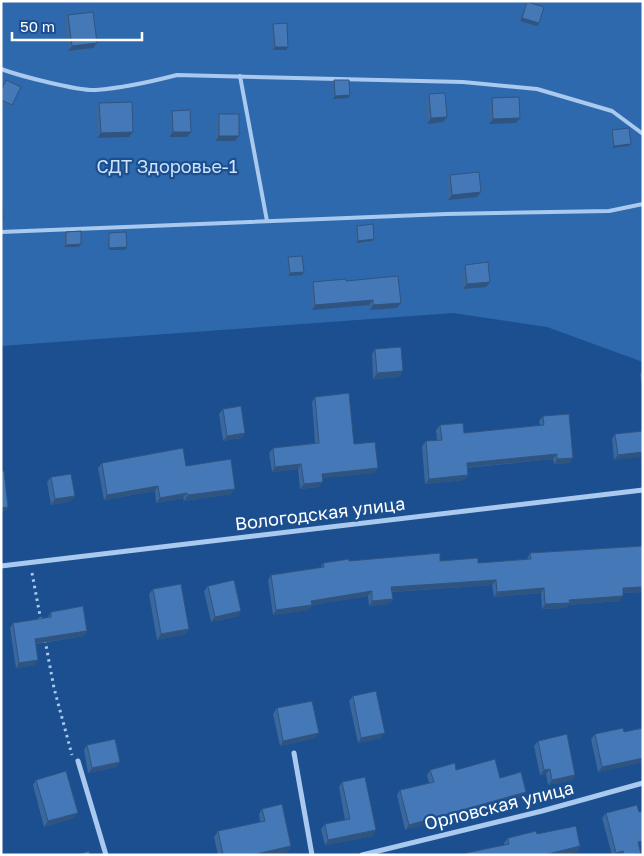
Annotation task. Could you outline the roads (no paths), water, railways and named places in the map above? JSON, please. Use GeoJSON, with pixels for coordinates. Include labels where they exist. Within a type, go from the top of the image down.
{"type":"FeatureCollection","features":[{"type":"Feature","properties":{"kind":"street","name":"Вологодская улица"},"geometry":{"type":"LineString","coordinates":[[1,566],[643,490]]}},
{"type":"Feature","properties":{"kind":"street"},"geometry":{"type":"LineString","coordinates":[[294,753],[312,855]]}},
{"type":"Feature","properties":{"kind":"street"},"geometry":{"type":"LineString","coordinates":[[78,761],[106,855]]}},
{"type":"Feature","properties":{"kind":"street","name":"Орловская улица"},"geometry":{"type":"LineString","coordinates":[[362,855],[542,811],[643,783]]}},
{"type":"Feature","properties":{"kind":"lane"},"geometry":{"type":"LineString","coordinates":[[1,68],[19,75],[94,90],[145,83],[177,75],[462,82],[537,89],[612,111],[643,134]]}},
{"type":"Feature","properties":{"kind":"lane"},"geometry":{"type":"LineString","coordinates":[[240,76],[266,221]]}},
{"type":"Feature","properties":{"kind":"lane"},"geometry":{"type":"LineString","coordinates":[[1,232],[446,214],[609,211],[643,204]]}},
{"type":"Feature","properties":{"kind":"park label","name":"СДТ Здоровье-1"},"geometry":{"type":"Point","coordinates":[167,167]}}]}
